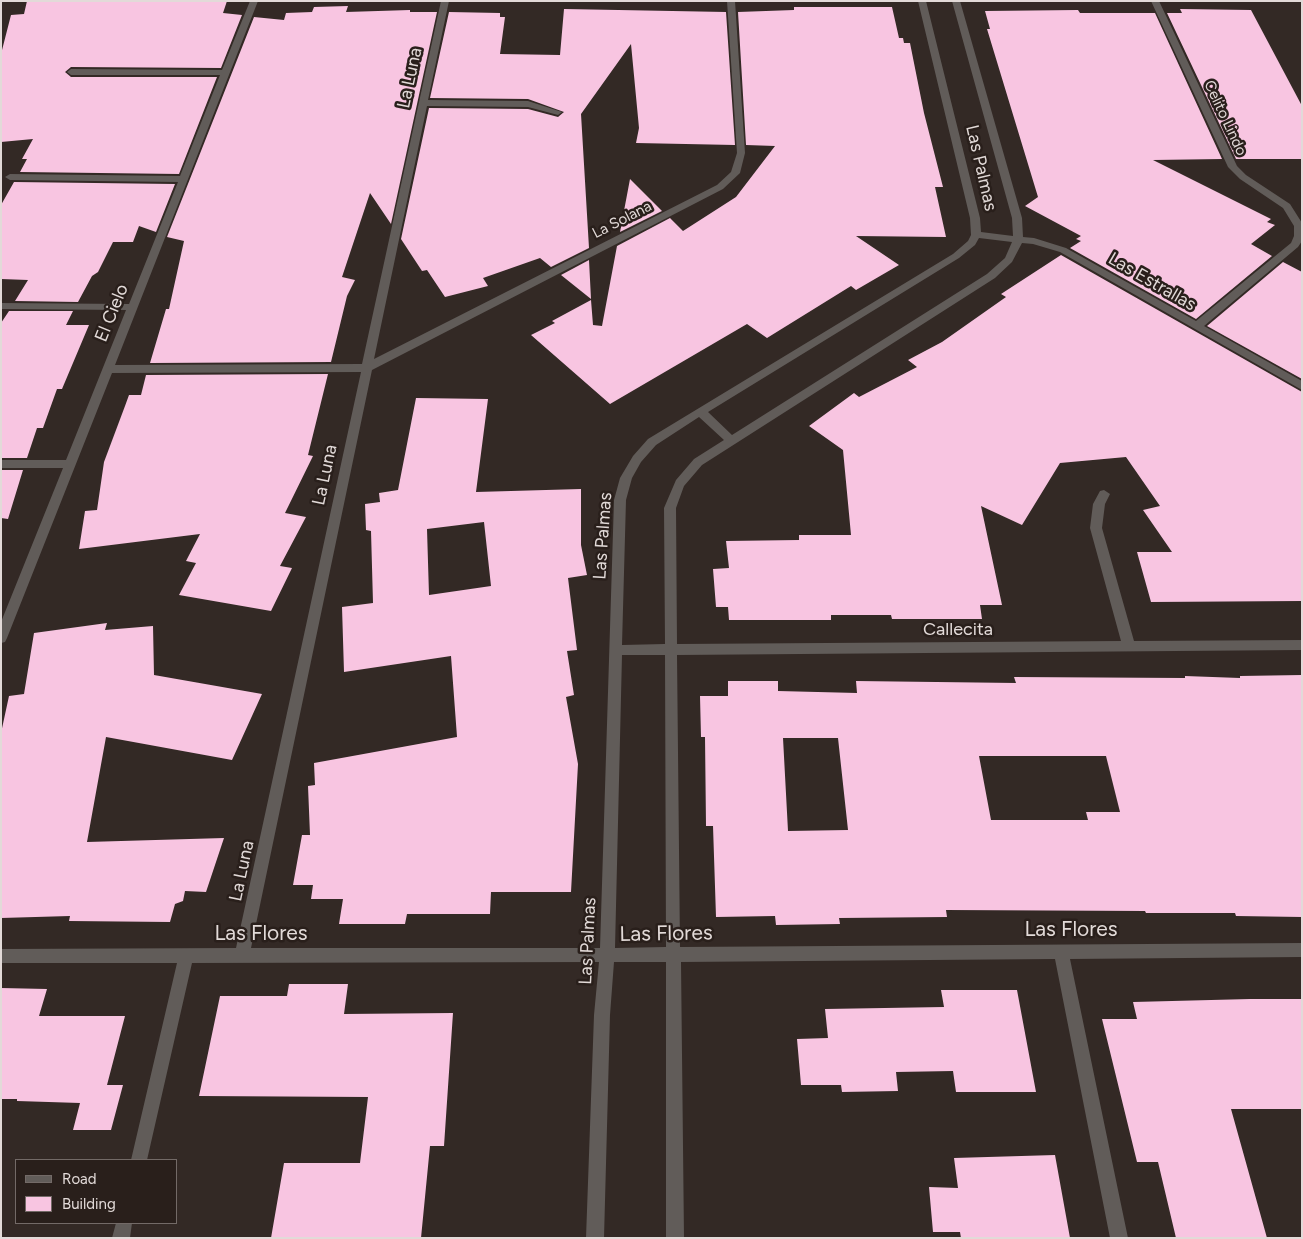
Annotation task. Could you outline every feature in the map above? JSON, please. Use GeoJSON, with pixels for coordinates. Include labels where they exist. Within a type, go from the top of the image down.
{"type":"FeatureCollection","features":[{"type":"Feature","properties":{"kind":"lane","name":"El Cielo"},"geometry":{"type":"LineString","coordinates":[[1,638],[254,1]]}},
{"type":"Feature","properties":{"kind":"lane","name":"La Luna"},"geometry":{"type":"LineString","coordinates":[[242,955],[445,1]]}},
{"type":"Feature","properties":{"kind":"lane","name":"La Solana"},"geometry":{"type":"LineString","coordinates":[[366,368],[729,180],[735,173],[741,153],[731,1]]}},
{"type":"Feature","properties":{"kind":"lane","name":"Las Palmas"},"geometry":{"type":"LineString","coordinates":[[595,1238],[602,1015],[607,955],[620,500],[626,478],[637,459],[652,442],[956,256],[972,243],[976,235],[976,218],[922,1]]}},
{"type":"Feature","properties":{"kind":"lane"},"geometry":{"type":"LineString","coordinates":[[675,1238],[670,508],[674,495],[688,472],[698,462],[991,276],[1009,260],[1015,250],[1018,239],[1017,218],[956,1]]}},
{"type":"Feature","properties":{"kind":"lane","name":"Celito Lindo"},"geometry":{"type":"LineString","coordinates":[[1155,1],[1233,167],[1243,177],[1287,206],[1299,226],[1299,236],[1295,245],[1197,326]]}},
{"type":"Feature","properties":{"kind":"lane"},"geometry":{"type":"LineString","coordinates":[[71,72],[225,73]]}},
{"type":"Feature","properties":{"kind":"lane"},"geometry":{"type":"LineString","coordinates":[[422,103],[528,104],[558,112]]}},
{"type":"Feature","properties":{"kind":"lane"},"geometry":{"type":"LineString","coordinates":[[10,177],[182,179]]}},
{"type":"Feature","properties":{"kind":"lane","name":"Las Estrallas"},"geometry":{"type":"LineString","coordinates":[[976,235],[1049,244],[1063,250],[1302,386]]}},
{"type":"Feature","properties":{"kind":"lane"},"geometry":{"type":"LineString","coordinates":[[1,306],[132,307]]}},
{"type":"Feature","properties":{"kind":"lane"},"geometry":{"type":"LineString","coordinates":[[107,370],[366,368]]}},
{"type":"Feature","properties":{"kind":"lane"},"geometry":{"type":"LineString","coordinates":[[700,411],[732,441]]}},
{"type":"Feature","properties":{"kind":"lane"},"geometry":{"type":"LineString","coordinates":[[1,464],[70,464]]}},
{"type":"Feature","properties":{"kind":"lane"},"geometry":{"type":"LineString","coordinates":[[1104,494],[1099,504],[1096,528],[1129,647]]}},
{"type":"Feature","properties":{"kind":"lane","name":"Callecita"},"geometry":{"type":"LineString","coordinates":[[615,650],[1302,645]]}},
{"type":"Feature","properties":{"kind":"lane","name":"Las Flores"},"geometry":{"type":"LineString","coordinates":[[1,956],[673,955],[1302,950]]}},
{"type":"Feature","properties":{"kind":"lane"},"geometry":{"type":"LineString","coordinates":[[1061,951],[1119,1238]]}},
{"type":"Feature","properties":{"kind":"lane"},"geometry":{"type":"LineString","coordinates":[[139,1159],[186,956]]}},
{"type":"Feature","properties":{"kind":"lane"},"geometry":{"type":"LineString","coordinates":[[121,1238],[124,1224]]}},
{"type":"Feature","properties":{"kind":"building"},"geometry":{"type":"Polygon","coordinates":[[[27,1],[227,1],[223,13],[242,15],[221,68],[71,67],[65,72],[71,77],[217,77],[179,174],[20,172],[27,159],[22,159],[33,139],[1,142],[1,54],[11,15],[24,14],[27,1]]]}},
{"type":"Feature","properties":{"kind":"building"},"geometry":{"type":"Polygon","coordinates":[[[348,6],[346,12],[410,10],[410,12],[437,12],[391,224],[370,193],[342,277],[355,280],[347,296],[331,362],[150,363],[166,309],[169,309],[184,241],[167,237],[254,17],[284,20],[286,13],[312,12],[314,7],[348,6]]]}},
{"type":"Feature","properties":{"kind":"building"},"geometry":{"type":"Polygon","coordinates":[[[794,7],[892,7],[899,38],[903,38],[904,43],[910,43],[924,113],[943,187],[935,187],[946,237],[856,236],[899,265],[856,290],[851,286],[767,338],[747,324],[610,404],[531,335],[555,323],[552,321],[591,300],[593,325],[602,326],[617,246],[670,218],[683,231],[736,197],[775,146],[746,145],[738,12],[794,10],[794,7]]]}},
{"type":"Feature","properties":{"kind":"building"},"geometry":{"type":"Polygon","coordinates":[[[564,9],[726,12],[735,145],[636,143],[639,128],[631,44],[581,114],[589,248],[551,267],[540,258],[483,278],[488,286],[445,297],[427,270],[422,271],[401,239],[429,108],[528,109],[558,117],[564,112],[528,99],[430,98],[449,12],[500,13],[500,17],[505,17],[500,54],[560,55],[564,9]]]}},
{"type":"Feature","properties":{"kind":"building"},"geometry":{"type":"Polygon","coordinates":[[[1180,9],[1251,10],[1302,106],[1302,159],[1236,159],[1167,13],[1182,13],[1180,9]]]}},
{"type":"Feature","properties":{"kind":"building"},"geometry":{"type":"Polygon","coordinates":[[[1078,10],[1080,13],[1155,13],[1222,159],[1153,160],[1271,219],[1267,222],[1275,225],[1251,244],[1272,256],[1196,319],[1070,248],[1081,241],[1076,239],[1081,236],[1025,206],[1038,197],[987,29],[990,29],[985,11],[1078,10]]]}},
{"type":"Feature","properties":{"kind":"building"},"geometry":{"type":"Polygon","coordinates":[[[630,179],[662,211],[620,232],[630,179]]]}},
{"type":"Feature","properties":{"kind":"building"},"geometry":{"type":"Polygon","coordinates":[[[14,182],[175,184],[156,232],[139,226],[133,242],[113,242],[98,272],[92,276],[78,302],[15,301],[28,280],[1,279],[1,205],[14,182]]]}},
{"type":"Feature","properties":{"kind":"building"},"geometry":{"type":"Polygon","coordinates":[[[1061,255],[1302,392],[1302,601],[1151,602],[1137,552],[1172,552],[1143,510],[1160,506],[1126,457],[1060,463],[1022,525],[981,506],[1002,605],[980,605],[982,619],[892,619],[891,615],[831,615],[831,620],[729,620],[728,607],[716,607],[713,569],[729,568],[726,541],[799,540],[799,535],[851,535],[843,450],[809,426],[854,393],[859,397],[917,367],[908,360],[942,342],[1006,297],[1001,294],[1061,255]]]}},
{"type":"Feature","properties":{"kind":"building"},"geometry":{"type":"Polygon","coordinates":[[[589,260],[591,299],[561,275],[589,260]]]}},
{"type":"Feature","properties":{"kind":"building"},"geometry":{"type":"Polygon","coordinates":[[[1283,262],[1302,272],[1302,379],[1207,326],[1283,262]]]}},
{"type":"Feature","properties":{"kind":"building"},"geometry":{"type":"Polygon","coordinates":[[[9,311],[73,311],[66,325],[89,325],[62,389],[57,389],[43,428],[37,428],[27,458],[1,458],[1,323],[9,311]]]}},
{"type":"Feature","properties":{"kind":"building"},"geometry":{"type":"Polygon","coordinates":[[[328,374],[308,455],[313,456],[285,513],[306,517],[280,566],[292,568],[271,611],[179,595],[196,563],[186,561],[200,534],[79,549],[85,511],[97,510],[104,462],[129,395],[141,395],[146,375],[328,374]]]}},
{"type":"Feature","properties":{"kind":"building"},"geometry":{"type":"Polygon","coordinates":[[[416,398],[488,399],[476,492],[581,489],[581,545],[587,575],[568,578],[577,650],[567,651],[574,695],[566,697],[578,764],[571,892],[491,892],[490,914],[407,914],[405,924],[339,924],[343,899],[311,899],[313,885],[293,885],[302,835],[310,835],[308,786],[315,785],[314,763],[457,737],[451,656],[344,672],[342,607],[373,603],[371,531],[366,530],[365,504],[380,502],[379,493],[398,490],[416,398]],[[484,522],[427,529],[429,595],[491,586],[484,522]]]}},
{"type":"Feature","properties":{"kind":"building"},"geometry":{"type":"Polygon","coordinates":[[[1,470],[23,470],[8,519],[1,518],[1,470]]]}},
{"type":"Feature","properties":{"kind":"building"},"geometry":{"type":"Polygon","coordinates":[[[107,623],[105,630],[153,626],[154,675],[262,694],[232,760],[106,737],[87,842],[224,838],[206,892],[185,891],[183,901],[175,904],[170,922],[69,921],[70,916],[1,918],[1,733],[9,696],[24,694],[34,633],[107,623]]]}},
{"type":"Feature","properties":{"kind":"building"},"geometry":{"type":"Polygon","coordinates":[[[1302,675],[1302,917],[1236,916],[1235,913],[1146,913],[1145,911],[946,910],[947,917],[839,918],[840,924],[776,925],[775,916],[716,917],[713,826],[706,826],[705,737],[701,737],[700,696],[728,696],[728,681],[778,681],[778,691],[857,693],[856,681],[1016,683],[1014,677],[1185,678],[1185,676],[1240,678],[1240,676],[1302,675]],[[783,738],[788,831],[848,830],[838,738],[783,738]],[[979,756],[991,820],[1088,820],[1086,812],[1120,812],[1106,756],[979,756]]]}},
{"type":"Feature","properties":{"kind":"building"},"geometry":{"type":"Polygon","coordinates":[[[289,984],[348,984],[344,1014],[453,1013],[444,1146],[430,1146],[421,1238],[271,1238],[284,1163],[360,1163],[368,1097],[199,1096],[220,996],[287,996],[289,984]]]}},
{"type":"Feature","properties":{"kind":"building"},"geometry":{"type":"Polygon","coordinates":[[[1,988],[47,989],[39,1016],[125,1016],[107,1085],[123,1085],[111,1130],[73,1130],[80,1103],[1,1099],[1,988]]]}},
{"type":"Feature","properties":{"kind":"building"},"geometry":{"type":"Polygon","coordinates":[[[941,990],[1017,990],[1036,1092],[956,1092],[953,1071],[896,1072],[898,1091],[842,1092],[841,1085],[801,1085],[797,1039],[828,1038],[825,1009],[944,1007],[941,990]]]}},
{"type":"Feature","properties":{"kind":"building"},"geometry":{"type":"Polygon","coordinates":[[[1302,999],[1302,1109],[1231,1109],[1267,1238],[1176,1238],[1158,1162],[1137,1162],[1102,1019],[1137,1019],[1133,1002],[1302,999]]]}},
{"type":"Feature","properties":{"kind":"building"},"geometry":{"type":"Polygon","coordinates":[[[1055,1155],[1070,1238],[961,1238],[960,1232],[933,1232],[929,1187],[958,1188],[954,1158],[1055,1155]]]}}]}
